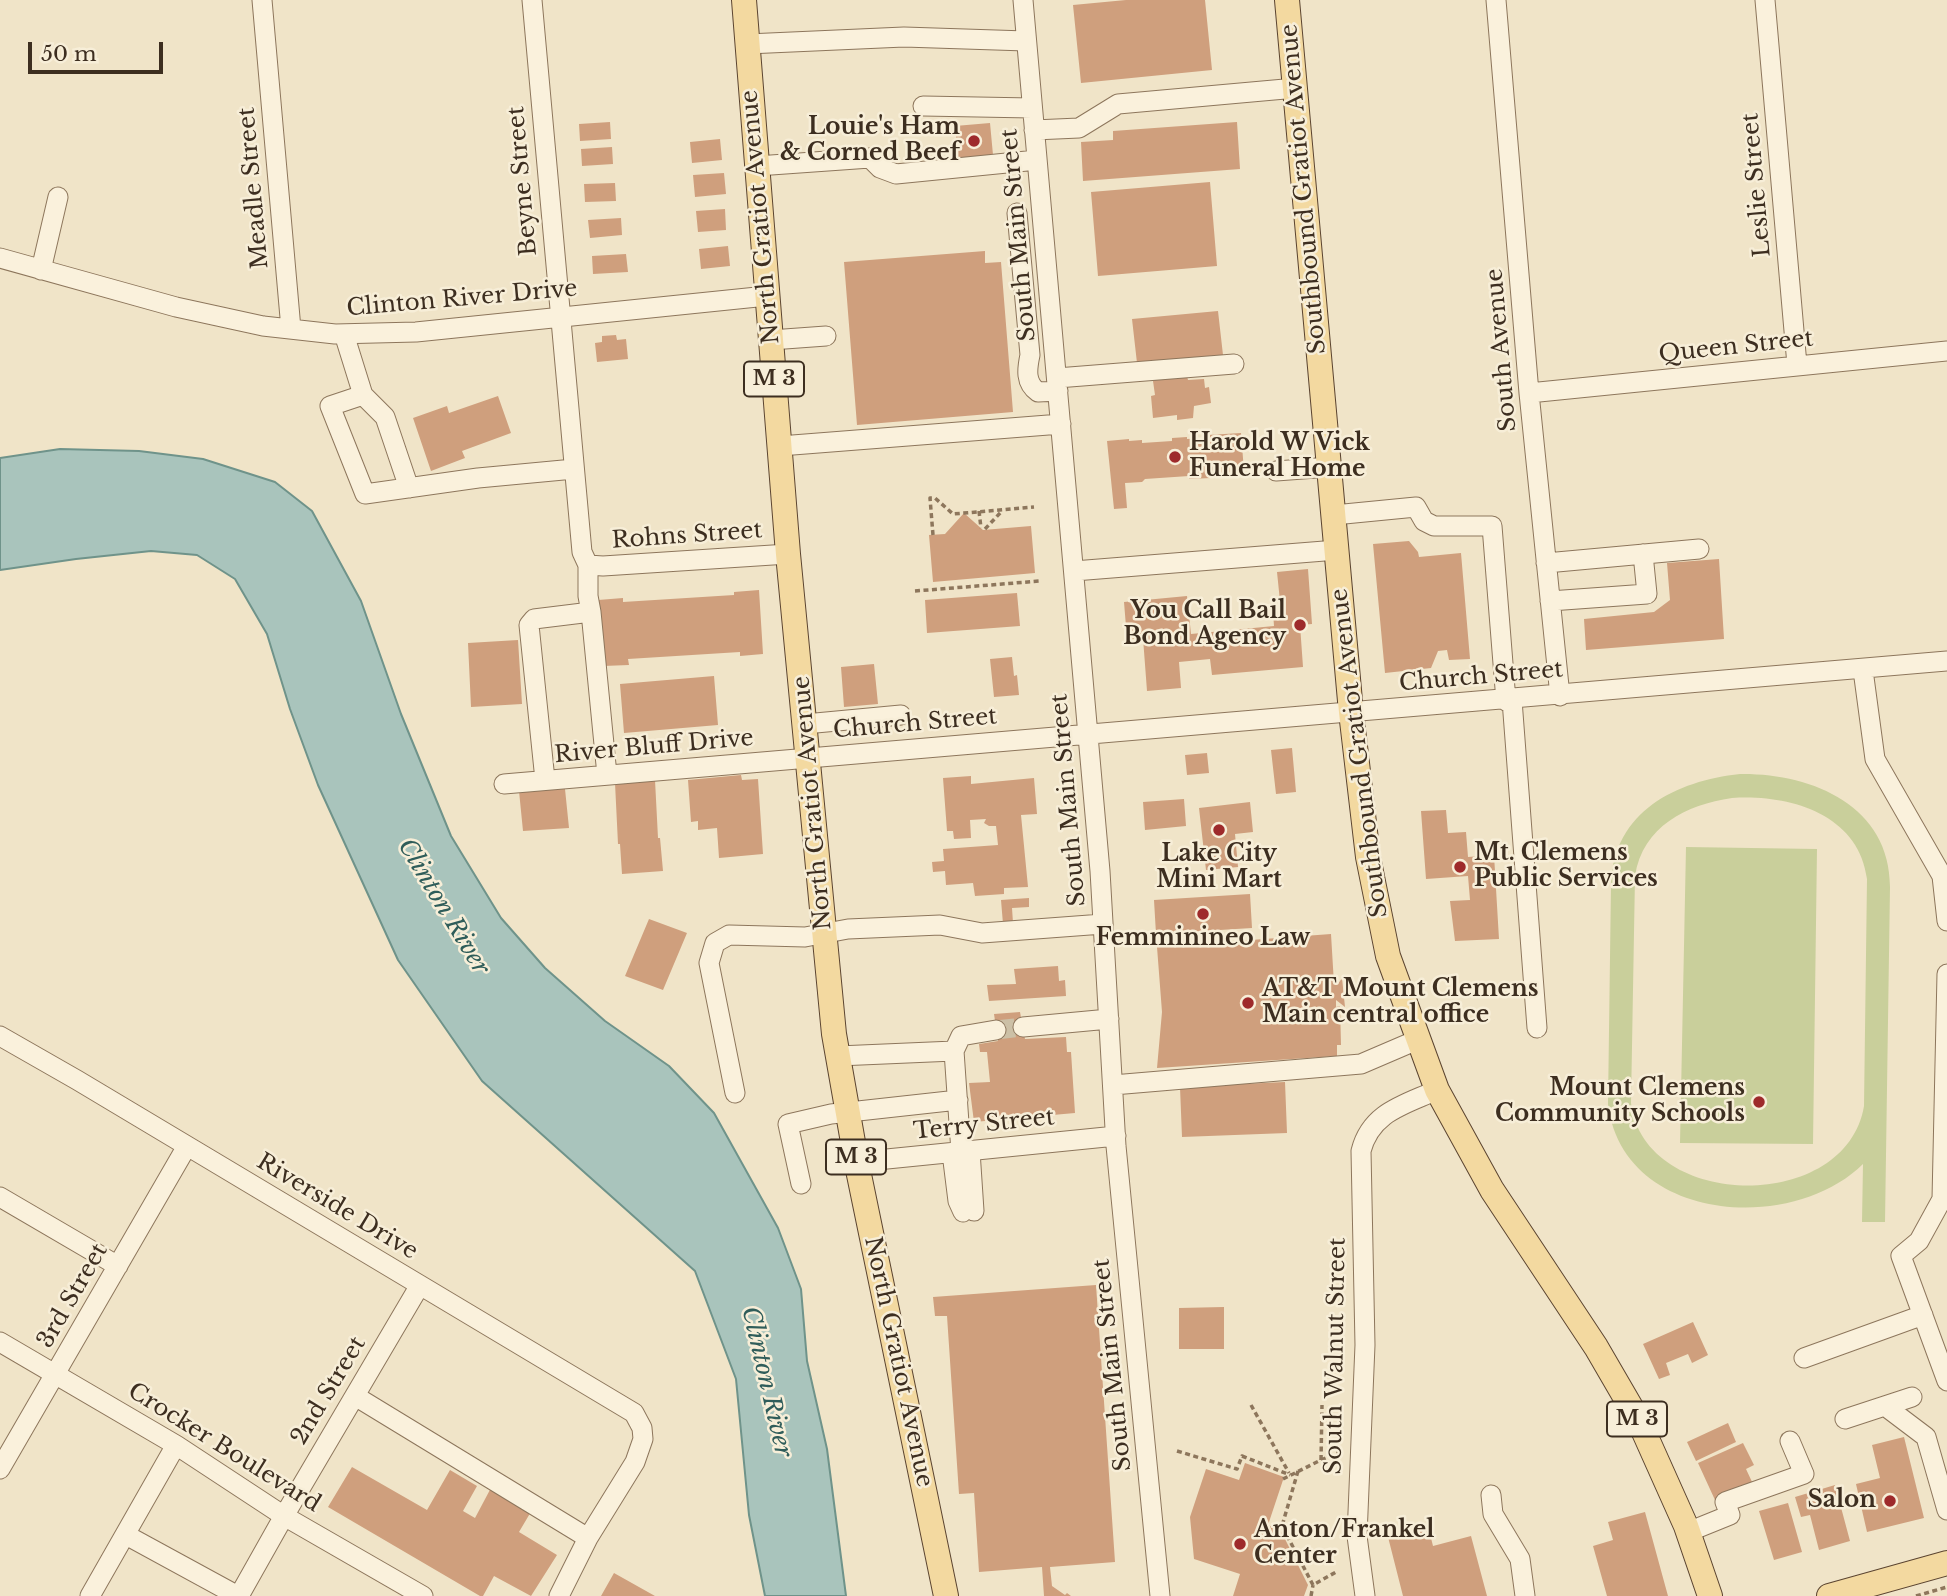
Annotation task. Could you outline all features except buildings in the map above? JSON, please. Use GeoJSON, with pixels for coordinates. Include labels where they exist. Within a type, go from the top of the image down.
{"type":"FeatureCollection","features":[{"type":"Feature","properties":{"kind":"main road","name":"North Gratiot Avenue"},"geometry":{"type":"LineString","coordinates":[[744,0],[788,554],[838,1056],[857,1162],[946,1596]]}},
{"type":"Feature","properties":{"kind":"main road","name":"Southbound Gratiot Avenue"},"geometry":{"type":"LineString","coordinates":[[1287,0],[1351,712],[1368,857],[1388,956],[1437,1090],[1492,1191],[1596,1346],[1639,1421],[1688,1532],[1710,1596]]}},
{"type":"Feature","properties":{"kind":"main road"},"geometry":{"type":"LineString","coordinates":[[1829,1596],[1863,1592],[1947,1563]]}},
{"type":"Feature","properties":{"kind":"street","name":"Meadle Street"},"geometry":{"type":"LineString","coordinates":[[262,0],[291,329]]}},
{"type":"Feature","properties":{"kind":"street","name":"Beyne Street"},"geometry":{"type":"LineString","coordinates":[[532,0],[559,316],[582,552],[588,565],[588,596],[607,775]]}},
{"type":"Feature","properties":{"kind":"street","name":"South Main Street"},"geometry":{"type":"LineString","coordinates":[[1023,0],[1088,734],[1116,1136],[1160,1596]]}},
{"type":"Feature","properties":{"kind":"street","name":"South Avenue"},"geometry":{"type":"LineString","coordinates":[[1496,0],[1530,393],[1560,696]]}},
{"type":"Feature","properties":{"kind":"street","name":"Leslie Street"},"geometry":{"type":"LineString","coordinates":[[1765,0],[1797,365]]}},
{"type":"Feature","properties":{"kind":"street"},"geometry":{"type":"LineString","coordinates":[[747,44],[904,37],[1026,41]]}},
{"type":"Feature","properties":{"kind":"street"},"geometry":{"type":"LineString","coordinates":[[1034,131],[1079,128],[1118,104],[1296,88]]}},
{"type":"Feature","properties":{"kind":"street"},"geometry":{"type":"LineString","coordinates":[[923,106],[1032,108]]}},
{"type":"Feature","properties":{"kind":"street"},"geometry":{"type":"LineString","coordinates":[[757,166],[870,158],[880,168],[896,174],[1037,160]]}},
{"type":"Feature","properties":{"kind":"street"},"geometry":{"type":"LineString","coordinates":[[41,270],[58,197]]}},
{"type":"Feature","properties":{"kind":"street"},"geometry":{"type":"LineString","coordinates":[[1042,212],[1010,214],[1030,355],[1028,377],[1032,387],[1038,392],[1057,385],[1234,364]]}},
{"type":"Feature","properties":{"kind":"street","name":"Clinton River Drive"},"geometry":{"type":"LineString","coordinates":[[0,258],[176,307],[263,326],[344,334],[416,332],[767,296]]}},
{"type":"Feature","properties":{"kind":"street"},"geometry":{"type":"LineString","coordinates":[[344,334],[363,395],[385,417],[410,488]]}},
{"type":"Feature","properties":{"kind":"street"},"geometry":{"type":"LineString","coordinates":[[771,340],[826,336]]}},
{"type":"Feature","properties":{"kind":"street","name":"Queen Street"},"geometry":{"type":"LineString","coordinates":[[1530,393],[1947,351]]}},
{"type":"Feature","properties":{"kind":"street"},"geometry":{"type":"LineString","coordinates":[[363,395],[330,406],[365,494],[478,478],[574,469]]}},
{"type":"Feature","properties":{"kind":"street"},"geometry":{"type":"LineString","coordinates":[[780,446],[1061,424]]}},
{"type":"Feature","properties":{"kind":"street"},"geometry":{"type":"LineString","coordinates":[[1276,471],[1330,467]]}},
{"type":"Feature","properties":{"kind":"street"},"geometry":{"type":"LineString","coordinates":[[1334,515],[1416,507],[1424,521],[1434,526],[1492,526],[1537,1028]]}},
{"type":"Feature","properties":{"kind":"street"},"geometry":{"type":"LineString","coordinates":[[1546,563],[1699,549]]}},
{"type":"Feature","properties":{"kind":"street"},"geometry":{"type":"LineString","coordinates":[[1074,570],[1337,550]]}},
{"type":"Feature","properties":{"kind":"street","name":"Rohns Street"},"geometry":{"type":"LineString","coordinates":[[588,565],[788,554]]}},
{"type":"Feature","properties":{"kind":"street"},"geometry":{"type":"LineString","coordinates":[[1550,601],[1647,594],[1643,554]]}},
{"type":"Feature","properties":{"kind":"street"},"geometry":{"type":"LineString","coordinates":[[545,780],[529,625],[534,619],[591,612]]}},
{"type":"Feature","properties":{"kind":"street","name":"Church Street"},"geometry":{"type":"LineString","coordinates":[[809,758],[1947,661]]}},
{"type":"Feature","properties":{"kind":"street"},"geometry":{"type":"LineString","coordinates":[[1863,670],[1875,759],[1942,876],[1947,922]]}},
{"type":"Feature","properties":{"kind":"street"},"geometry":{"type":"LineString","coordinates":[[805,724],[901,715]]}},
{"type":"Feature","properties":{"kind":"street","name":"River Bluff Drive"},"geometry":{"type":"LineString","coordinates":[[504,784],[809,758]]}},
{"type":"Feature","properties":{"kind":"street"},"geometry":{"type":"LineString","coordinates":[[735,1093],[709,963],[715,943],[729,935],[805,937],[848,929],[940,925],[982,933],[1103,924]]}},
{"type":"Feature","properties":{"kind":"street"},"geometry":{"type":"LineString","coordinates":[[1947,974],[1942,1199],[1919,1241],[1901,1256],[1947,1381]]}},
{"type":"Feature","properties":{"kind":"street"},"geometry":{"type":"LineString","coordinates":[[1023,1027],[1109,1019]]}},
{"type":"Feature","properties":{"kind":"street"},"geometry":{"type":"LineString","coordinates":[[968,1212],[954,1051],[961,1036],[996,1030]]}},
{"type":"Feature","properties":{"kind":"street","name":"Riverside Drive"},"geometry":{"type":"LineString","coordinates":[[0,1037],[634,1413],[642,1428],[643,1439],[635,1462],[589,1538]]}},
{"type":"Feature","properties":{"kind":"street"},"geometry":{"type":"LineString","coordinates":[[1113,1084],[1361,1064],[1418,1040]]}},
{"type":"Feature","properties":{"kind":"street"},"geometry":{"type":"LineString","coordinates":[[838,1056],[954,1051]]}},
{"type":"Feature","properties":{"kind":"street","name":"South Walnut Street"},"geometry":{"type":"LineString","coordinates":[[1365,1596],[1357,1536],[1365,1348],[1361,1160],[1364,1139],[1381,1116],[1437,1090]]}},
{"type":"Feature","properties":{"kind":"street"},"geometry":{"type":"LineString","coordinates":[[802,1184],[788,1124],[848,1112],[958,1100]]}},
{"type":"Feature","properties":{"kind":"street","name":"Terry Street"},"geometry":{"type":"LineString","coordinates":[[857,1162],[1116,1136]]}},
{"type":"Feature","properties":{"kind":"street","name":"3rd Street"},"geometry":{"type":"LineString","coordinates":[[0,1469],[187,1146]]}},
{"type":"Feature","properties":{"kind":"street"},"geometry":{"type":"LineString","coordinates":[[0,1197],[118,1266]]}},
{"type":"Feature","properties":{"kind":"street","name":"2nd Street"},"geometry":{"type":"LineString","coordinates":[[239,1596],[420,1285]]}},
{"type":"Feature","properties":{"kind":"street"},"geometry":{"type":"LineString","coordinates":[[1804,1358],[1923,1315]]}},
{"type":"Feature","properties":{"kind":"street","name":"Crocker Boulevard"},"geometry":{"type":"LineString","coordinates":[[0,1342],[176,1445],[284,1516],[410,1593]]}},
{"type":"Feature","properties":{"kind":"street"},"geometry":{"type":"LineString","coordinates":[[355,1396],[589,1538],[559,1596]]}},
{"type":"Feature","properties":{"kind":"street"},"geometry":{"type":"LineString","coordinates":[[1845,1419],[1912,1396]]}},
{"type":"Feature","properties":{"kind":"street"},"geometry":{"type":"LineString","coordinates":[[1885,1406],[1926,1437],[1947,1510]]}},
{"type":"Feature","properties":{"kind":"street"},"geometry":{"type":"LineString","coordinates":[[1688,1532],[1730,1515],[1725,1502],[1804,1474],[1790,1441]]}},
{"type":"Feature","properties":{"kind":"street"},"geometry":{"type":"LineString","coordinates":[[97,1594],[176,1445]]}},
{"type":"Feature","properties":{"kind":"street"},"geometry":{"type":"LineString","coordinates":[[1491,1495],[1493,1514],[1520,1559],[1525,1596]]}},
{"type":"Feature","properties":{"kind":"street"},"geometry":{"type":"LineString","coordinates":[[126,1535],[239,1596]]}},
{"type":"Feature","properties":{"kind":"path"},"geometry":{"type":"LineString","coordinates":[[933,535],[930,498],[934,498],[953,514],[1034,506]]}},
{"type":"Feature","properties":{"kind":"path"},"geometry":{"type":"LineString","coordinates":[[979,511],[984,527],[1003,509]]}},
{"type":"Feature","properties":{"kind":"path"},"geometry":{"type":"LineString","coordinates":[[915,592],[1040,581]]}},
{"type":"Feature","properties":{"kind":"path"},"geometry":{"type":"LineString","coordinates":[[1251,1405],[1290,1475]]}},
{"type":"Feature","properties":{"kind":"path"},"geometry":{"type":"LineString","coordinates":[[1321,1460],[1322,1405]]}},
{"type":"Feature","properties":{"kind":"path"},"geometry":{"type":"LineString","coordinates":[[1177,1451],[1237,1469],[1242,1456],[1290,1475]]}},
{"type":"Feature","properties":{"kind":"path"},"geometry":{"type":"LineString","coordinates":[[1283,1479],[1340,1452]]}},
{"type":"Feature","properties":{"kind":"path"},"geometry":{"type":"LineString","coordinates":[[1298,1471],[1282,1526],[1313,1585],[1311,1596]]}},
{"type":"Feature","properties":{"kind":"path"},"geometry":{"type":"LineString","coordinates":[[1313,1585],[1336,1572]]}},
{"type":"Feature","properties":{"kind":"path"},"geometry":{"type":"LineString","coordinates":[[1916,1596],[1947,1587]]}},
{"type":"Feature","properties":{"kind":"green space"},"geometry":{"type":"Polygon","coordinates":[[[1740,774],[1767,775],[1819,788],[1842,799],[1861,815],[1877,835],[1886,859],[1890,887],[1885,1222],[1862,1222],[1863,1164],[1832,1187],[1795,1201],[1754,1207],[1714,1205],[1676,1194],[1644,1173],[1620,1143],[1608,1104],[1611,884],[1615,859],[1623,837],[1636,819],[1653,804],[1693,784],[1740,774]],[[1754,798],[1715,801],[1669,821],[1647,844],[1635,876],[1631,1103],[1644,1139],[1670,1164],[1706,1180],[1746,1186],[1786,1181],[1822,1166],[1849,1141],[1864,1106],[1867,879],[1861,857],[1851,838],[1836,824],[1818,813],[1798,805],[1754,798]]]}},
{"type":"Feature","properties":{"kind":"green space"},"geometry":{"type":"Polygon","coordinates":[[[1686,847],[1817,849],[1813,1144],[1680,1143],[1686,847]]]}},
{"type":"Feature","properties":{"kind":"water","name":"Clinton River"},"geometry":{"type":"Polygon","coordinates":[[[60,449],[139,451],[203,459],[275,482],[312,511],[361,601],[401,714],[451,836],[501,918],[545,968],[605,1021],[669,1066],[714,1113],[778,1228],[801,1289],[807,1361],[827,1449],[846,1596],[765,1596],[749,1515],[736,1379],[695,1271],[482,1081],[398,960],[318,785],[290,709],[267,634],[235,579],[197,555],[151,551],[0,570],[0,458],[60,449]]]}},
{"type":"Feature","properties":{"kind":"tunnel"},"geometry":{"type":"LineString","coordinates":[[996,1030],[1023,1027]]}},
{"type":"Feature","properties":{"kind":"place","name":"Louie's Ham & Corned Beef"},"geometry":{"type":"Point","coordinates":[974,141]}},
{"type":"Feature","properties":{"kind":"place","name":"Harold W Vick Funeral Home"},"geometry":{"type":"Point","coordinates":[1175,457]}},
{"type":"Feature","properties":{"kind":"place","name":"You Call Bail Bond Agency"},"geometry":{"type":"Point","coordinates":[1300,625]}},
{"type":"Feature","properties":{"kind":"place","name":"Lake City Mini Mart"},"geometry":{"type":"Point","coordinates":[1219,830]}},
{"type":"Feature","properties":{"kind":"place","name":"Mt. Clemens Public Services"},"geometry":{"type":"Point","coordinates":[1460,867]}},
{"type":"Feature","properties":{"kind":"place","name":"Femminineo Law"},"geometry":{"type":"Point","coordinates":[1203,914]}},
{"type":"Feature","properties":{"kind":"place","name":"AT&T Mount Clemens Main central office"},"geometry":{"type":"Point","coordinates":[1248,1003]}},
{"type":"Feature","properties":{"kind":"place","name":"Mount Clemens Community Schools"},"geometry":{"type":"Point","coordinates":[1759,1102]}},
{"type":"Feature","properties":{"kind":"place","name":"Salon"},"geometry":{"type":"Point","coordinates":[1890,1501]}},
{"type":"Feature","properties":{"kind":"place","name":"Anton/Frankel Center"},"geometry":{"type":"Point","coordinates":[1240,1544]}}]}
